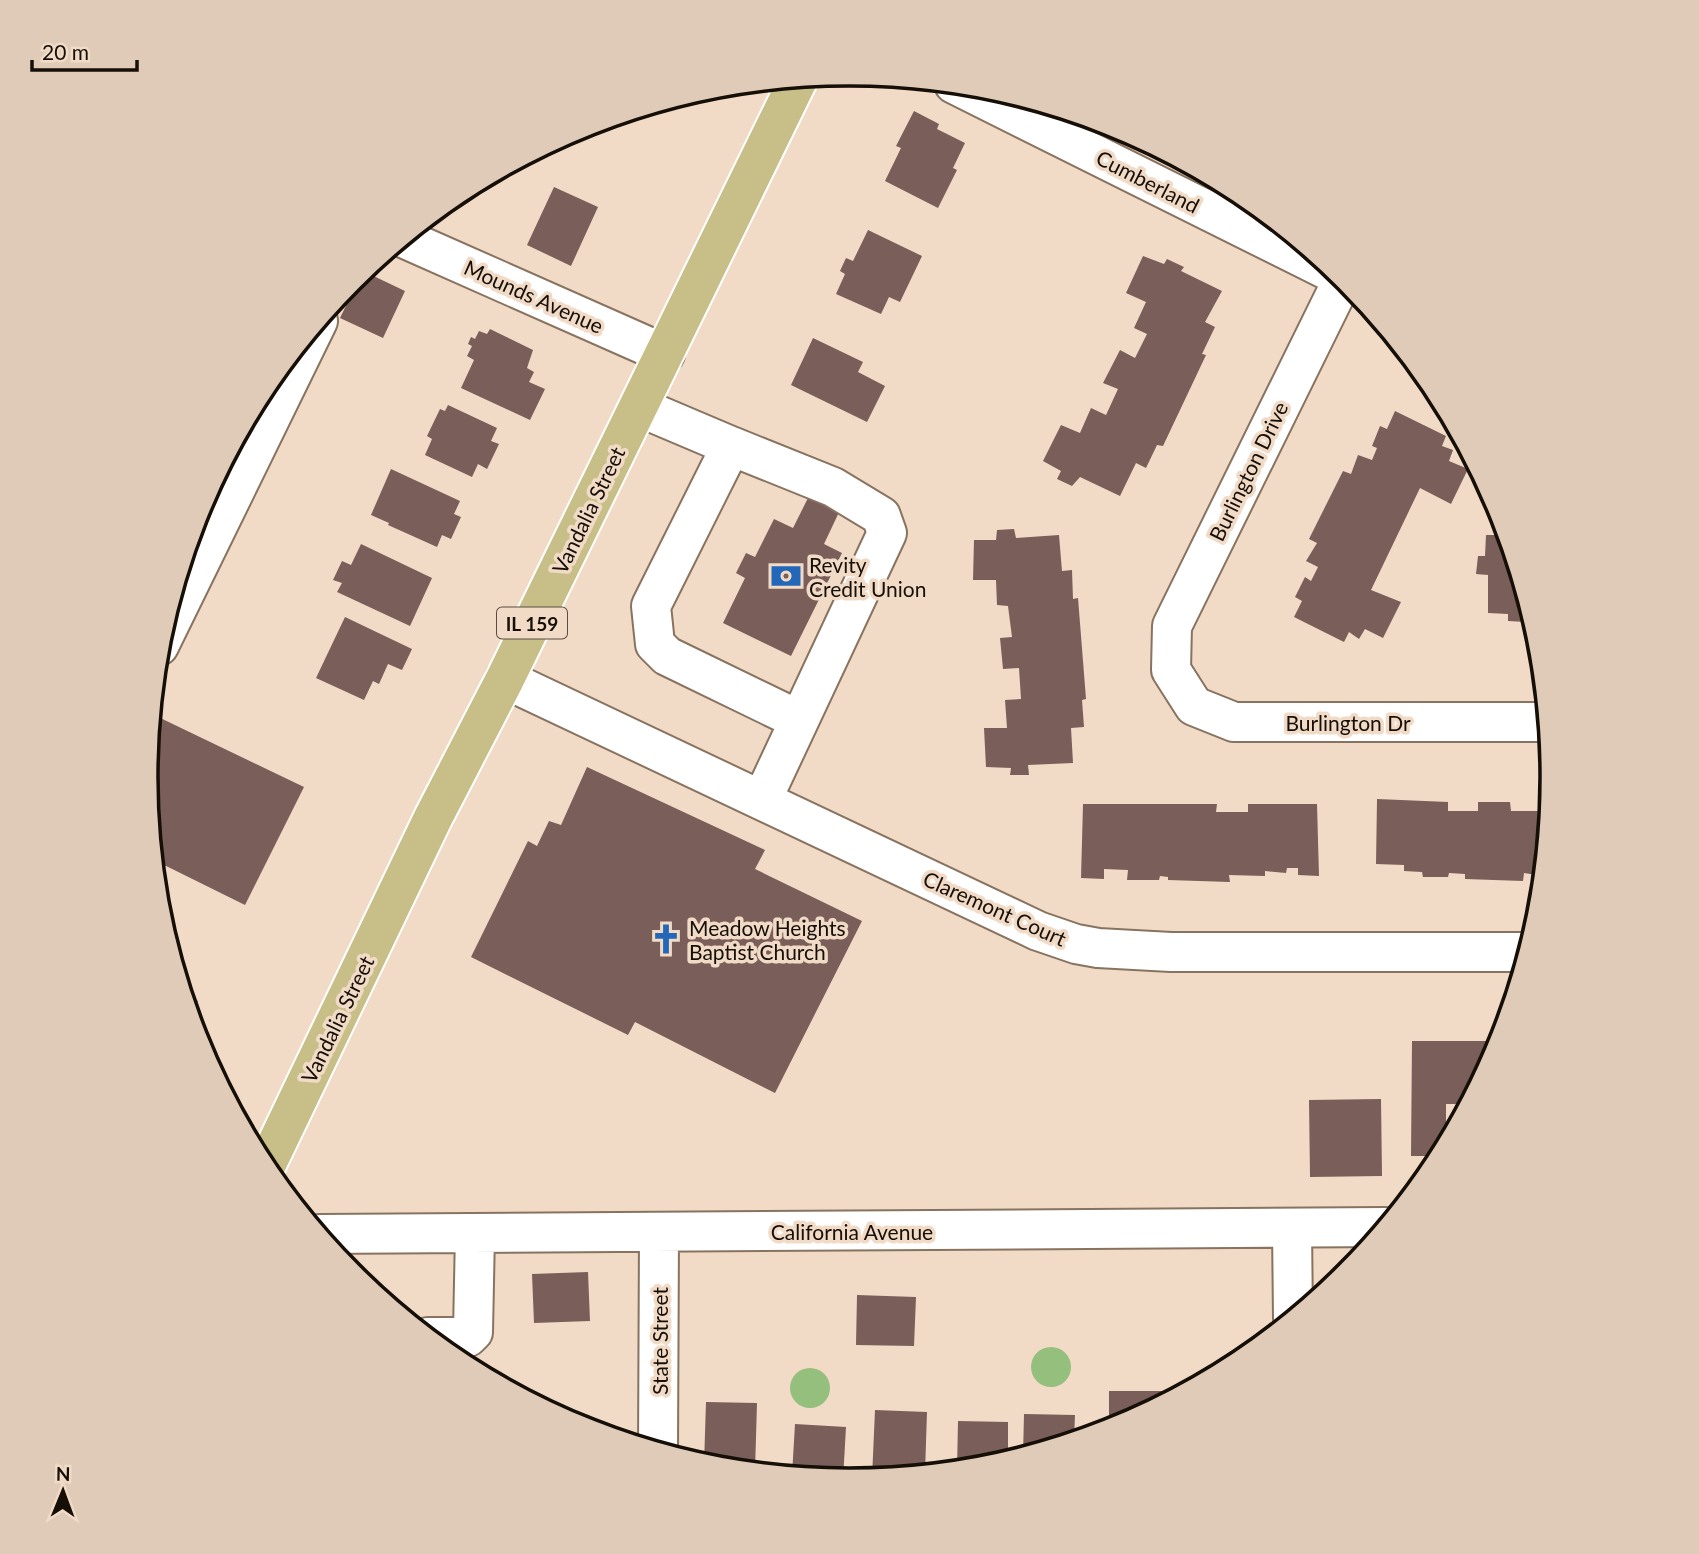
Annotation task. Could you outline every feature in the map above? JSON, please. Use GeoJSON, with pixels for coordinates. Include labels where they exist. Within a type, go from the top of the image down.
{"type":"FeatureCollection","features":[{"type":"Feature","properties":{"kind":"main road","name":"Vandalia Street"},"geometry":{"type":"LineString","coordinates":[[270,1154],[794,88]]}},
{"type":"Feature","properties":{"kind":"street","name":"Cumberland"},"geometry":{"type":"LineString","coordinates":[[984,99],[1310,261]]}},
{"type":"Feature","properties":{"kind":"street","name":"Mounds Avenue"},"geometry":{"type":"LineString","coordinates":[[412,242],[665,354]]}},
{"type":"Feature","properties":{"kind":"street","name":"Burlington Drive"},"geometry":{"type":"LineString","coordinates":[[1171,670],[1172,626],[1338,288]]}},
{"type":"Feature","properties":{"kind":"street"},"geometry":{"type":"LineString","coordinates":[[194,559],[205,531],[293,367]]}},
{"type":"Feature","properties":{"kind":"street"},"geometry":{"type":"LineString","coordinates":[[639,407],[833,487],[881,516],[887,533],[762,800]]}},
{"type":"Feature","properties":{"kind":"street"},"geometry":{"type":"LineString","coordinates":[[731,446],[651,606],[655,644],[667,656],[799,720]]}},
{"type":"Feature","properties":{"kind":"street","name":"Burlington Dr"},"geometry":{"type":"LineString","coordinates":[[1171,670],[1194,706],[1234,722],[1538,722]]}},
{"type":"Feature","properties":{"kind":"street","name":"Claremont Court"},"geometry":{"type":"LineString","coordinates":[[505,679],[1038,931],[1076,944],[1098,948],[1171,952],[1518,953]]}},
{"type":"Feature","properties":{"kind":"street","name":"California Avenue"},"geometry":{"type":"LineString","coordinates":[[331,1234],[1374,1227]]}},
{"type":"Feature","properties":{"kind":"street"},"geometry":{"type":"LineString","coordinates":[[1292,1228],[1293,1307]]}},
{"type":"Feature","properties":{"kind":"street","name":"State Street"},"geometry":{"type":"LineString","coordinates":[[658,1441],[659,1232]]}},
{"type":"Feature","properties":{"kind":"street"},"geometry":{"type":"LineString","coordinates":[[445,1337],[468,1337],[473,1332],[475,1233]]}},
{"type":"Feature","properties":{"kind":"shaded area"},"geometry":{"type":"Polygon","coordinates":[[[1051,1347],[1065,1353],[1071,1367],[1065,1381],[1051,1387],[1037,1381],[1031,1367],[1037,1353],[1051,1347]]]}},
{"type":"Feature","properties":{"kind":"shaded area"},"geometry":{"type":"Polygon","coordinates":[[[810,1368],[824,1374],[830,1388],[824,1402],[810,1408],[796,1402],[790,1388],[796,1374],[810,1368]]]}},
{"type":"Feature","properties":{"kind":"building"},"geometry":{"type":"Polygon","coordinates":[[[914,111],[939,124],[937,129],[965,143],[953,168],[957,170],[938,208],[885,181],[901,148],[896,146],[914,111]]]}},
{"type":"Feature","properties":{"kind":"building"},"geometry":{"type":"Polygon","coordinates":[[[554,187],[598,207],[571,266],[527,245],[554,187]]]}},
{"type":"Feature","properties":{"kind":"building"},"geometry":{"type":"Polygon","coordinates":[[[868,230],[922,256],[900,302],[889,297],[881,314],[836,294],[845,274],[840,271],[846,258],[853,261],[868,230]]]}},
{"type":"Feature","properties":{"kind":"building"},"geometry":{"type":"Polygon","coordinates":[[[1143,256],[1164,264],[1167,259],[1184,267],[1181,271],[1222,291],[1205,322],[1215,327],[1202,354],[1206,355],[1163,446],[1157,445],[1146,468],[1136,463],[1120,496],[1080,477],[1072,486],[1057,479],[1061,471],[1043,461],[1061,425],[1080,433],[1091,408],[1106,415],[1118,389],[1103,383],[1120,350],[1135,358],[1147,334],[1134,328],[1146,302],[1126,293],[1143,256]]]}},
{"type":"Feature","properties":{"kind":"building"},"geometry":{"type":"Polygon","coordinates":[[[374,276],[405,291],[383,338],[340,318],[348,302],[374,276]]]}},
{"type":"Feature","properties":{"kind":"building"},"geometry":{"type":"Polygon","coordinates":[[[490,329],[533,350],[527,368],[534,372],[529,382],[545,389],[530,420],[461,388],[474,360],[467,356],[472,346],[468,344],[471,337],[475,339],[479,331],[487,334],[490,329]]]}},
{"type":"Feature","properties":{"kind":"building"},"geometry":{"type":"Polygon","coordinates":[[[813,338],[863,362],[858,372],[885,386],[867,422],[791,385],[813,338]]]}},
{"type":"Feature","properties":{"kind":"building"},"geometry":{"type":"Polygon","coordinates":[[[448,405],[497,428],[491,441],[499,444],[487,469],[478,464],[472,477],[425,455],[432,439],[427,436],[440,409],[445,411],[448,405]]]}},
{"type":"Feature","properties":{"kind":"building"},"geometry":{"type":"Polygon","coordinates":[[[1395,411],[1446,436],[1442,446],[1453,450],[1449,461],[1468,469],[1451,504],[1420,488],[1371,590],[1401,602],[1383,638],[1365,629],[1359,639],[1349,632],[1344,642],[1294,617],[1302,601],[1295,597],[1305,577],[1311,581],[1318,567],[1306,561],[1317,543],[1309,539],[1343,471],[1351,474],[1358,455],[1372,460],[1377,448],[1372,446],[1380,426],[1387,429],[1395,411]]]}},
{"type":"Feature","properties":{"kind":"building"},"geometry":{"type":"Polygon","coordinates":[[[391,469],[460,501],[454,514],[461,517],[451,539],[442,535],[437,547],[371,515],[391,469]]]}},
{"type":"Feature","properties":{"kind":"building","name":"Revity Credit Union"},"geometry":{"type":"Polygon","coordinates":[[[810,494],[841,508],[824,544],[842,553],[791,656],[723,623],[745,578],[736,573],[746,553],[755,557],[774,519],[793,528],[810,494]]]}},
{"type":"Feature","properties":{"kind":"building"},"geometry":{"type":"Polygon","coordinates":[[[1014,529],[1016,538],[1059,535],[1062,571],[1072,570],[1073,599],[1078,598],[1086,699],[1082,700],[1084,727],[1071,728],[1073,763],[1028,765],[1029,775],[1010,775],[1011,768],[986,767],[984,728],[1007,728],[1005,700],[1021,699],[1019,668],[1003,669],[1000,638],[1012,637],[1008,606],[997,605],[996,580],[973,580],[974,540],[996,540],[997,530],[1014,529]]]}},
{"type":"Feature","properties":{"kind":"building"},"geometry":{"type":"Polygon","coordinates":[[[1486,535],[1497,535],[1522,622],[1508,621],[1508,614],[1488,613],[1488,575],[1476,574],[1478,556],[1485,556],[1486,535]]]}},
{"type":"Feature","properties":{"kind":"building"},"geometry":{"type":"Polygon","coordinates":[[[361,544],[432,578],[410,626],[337,592],[342,583],[333,580],[342,561],[351,565],[361,544]]]}},
{"type":"Feature","properties":{"kind":"building"},"geometry":{"type":"Polygon","coordinates":[[[345,617],[412,649],[402,670],[388,664],[379,684],[373,681],[364,700],[316,678],[345,617]]]}},
{"type":"Feature","properties":{"kind":"building"},"geometry":{"type":"Polygon","coordinates":[[[161,718],[304,787],[245,905],[164,865],[158,777],[161,718]]]}},
{"type":"Feature","properties":{"kind":"building","name":"Meadow Heights Baptist Church"},"geometry":{"type":"Polygon","coordinates":[[[587,767],[765,850],[755,869],[862,921],[775,1093],[635,1022],[628,1035],[471,957],[528,841],[537,846],[549,821],[561,825],[587,767]]]}},
{"type":"Feature","properties":{"kind":"building"},"geometry":{"type":"Polygon","coordinates":[[[1377,799],[1448,802],[1448,811],[1478,811],[1478,802],[1510,802],[1511,811],[1539,811],[1534,875],[1524,873],[1523,881],[1465,879],[1465,874],[1449,873],[1448,877],[1423,877],[1422,872],[1404,871],[1404,865],[1376,864],[1377,799]]]}},
{"type":"Feature","properties":{"kind":"building"},"geometry":{"type":"Polygon","coordinates":[[[1083,804],[1217,804],[1216,812],[1248,812],[1248,804],[1317,804],[1319,876],[1298,875],[1298,868],[1287,868],[1286,873],[1265,871],[1265,876],[1229,875],[1230,882],[1168,880],[1168,877],[1160,876],[1159,880],[1127,880],[1128,870],[1104,869],[1104,879],[1081,878],[1083,804]]]}},
{"type":"Feature","properties":{"kind":"building"},"geometry":{"type":"Polygon","coordinates":[[[1412,1041],[1488,1041],[1458,1104],[1446,1104],[1446,1126],[1427,1156],[1411,1156],[1412,1041]]]}},
{"type":"Feature","properties":{"kind":"building"},"geometry":{"type":"Polygon","coordinates":[[[1381,1099],[1382,1176],[1310,1177],[1309,1100],[1381,1099]]]}},
{"type":"Feature","properties":{"kind":"building"},"geometry":{"type":"Polygon","coordinates":[[[588,1272],[590,1321],[534,1323],[532,1274],[588,1272]]]}},
{"type":"Feature","properties":{"kind":"building"},"geometry":{"type":"Polygon","coordinates":[[[857,1295],[916,1297],[914,1346],[856,1345],[857,1295]]]}},
{"type":"Feature","properties":{"kind":"building"},"geometry":{"type":"Polygon","coordinates":[[[1109,1391],[1166,1391],[1155,1397],[1109,1418],[1109,1391]]]}},
{"type":"Feature","properties":{"kind":"building"},"geometry":{"type":"Polygon","coordinates":[[[706,1402],[757,1403],[755,1461],[704,1453],[706,1402]]]}},
{"type":"Feature","properties":{"kind":"building"},"geometry":{"type":"Polygon","coordinates":[[[875,1410],[927,1412],[925,1464],[872,1468],[875,1410]]]}},
{"type":"Feature","properties":{"kind":"building"},"geometry":{"type":"Polygon","coordinates":[[[1024,1414],[1075,1415],[1074,1431],[1023,1446],[1024,1414]]]}},
{"type":"Feature","properties":{"kind":"building"},"geometry":{"type":"Polygon","coordinates":[[[958,1421],[1008,1422],[1008,1450],[957,1459],[958,1421]]]}},
{"type":"Feature","properties":{"kind":"building"},"geometry":{"type":"Polygon","coordinates":[[[795,1424],[846,1427],[844,1468],[793,1466],[795,1424]]]}},
{"type":"Feature","properties":{"kind":"place","name":"Revity Credit Union"},"geometry":{"type":"Point","coordinates":[786,576]}},
{"type":"Feature","properties":{"kind":"place","name":"Meadow Heights Baptist Church"},"geometry":{"type":"Point","coordinates":[666,939]}}]}
